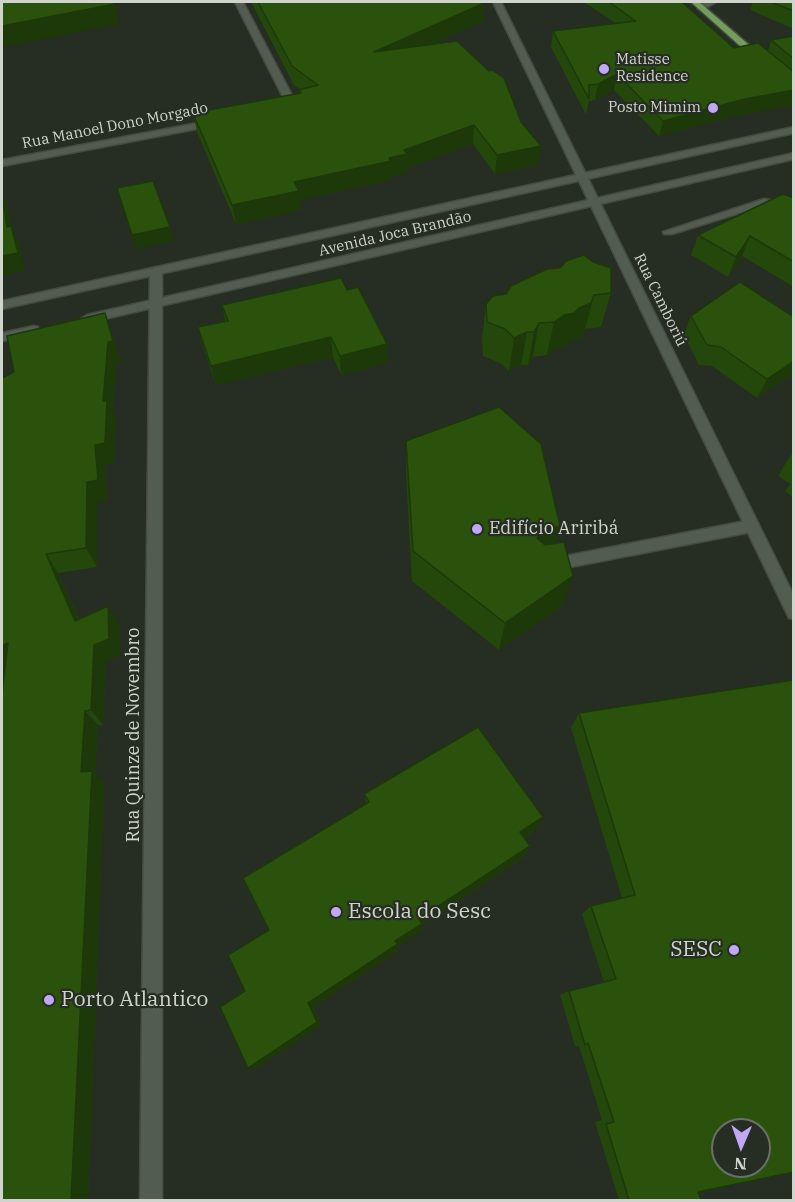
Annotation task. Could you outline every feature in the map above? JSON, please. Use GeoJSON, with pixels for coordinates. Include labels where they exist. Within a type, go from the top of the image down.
{"type":"FeatureCollection","features":[{"type":"Feature","properties":{"kind":"main road"},"geometry":{"type":"LineString","coordinates":[[698,4],[768,66]]}},
{"type":"Feature","properties":{"kind":"street"},"geometry":{"type":"LineString","coordinates":[[239,2],[293,107],[282,109]]}},
{"type":"Feature","properties":{"kind":"street","name":"Rua Camboriú"},"geometry":{"type":"LineString","coordinates":[[497,2],[794,613]]}},
{"type":"Feature","properties":{"kind":"street"},"geometry":{"type":"LineString","coordinates":[[698,4],[712,2]]}},
{"type":"Feature","properties":{"kind":"street","name":"Rua Manoel Dono Morgado"},"geometry":{"type":"LineString","coordinates":[[2,163],[223,121]]}},
{"type":"Feature","properties":{"kind":"street","name":"Avenida Joca Brandão"},"geometry":{"type":"LineString","coordinates":[[2,305],[794,129]]}},
{"type":"Feature","properties":{"kind":"street","name":"Avenida Joca Brandão"},"geometry":{"type":"LineString","coordinates":[[79,320],[794,156]]}},
{"type":"Feature","properties":{"kind":"street"},"geometry":{"type":"LineString","coordinates":[[668,232],[764,202],[794,207]]}},
{"type":"Feature","properties":{"kind":"street","name":"Rua Quinze de Novembro"},"geometry":{"type":"LineString","coordinates":[[151,1200],[156,271]]}},
{"type":"Feature","properties":{"kind":"street"},"geometry":{"type":"LineString","coordinates":[[2,337],[46,328]]}},
{"type":"Feature","properties":{"kind":"street"},"geometry":{"type":"LineString","coordinates":[[538,567],[751,526]]}},
{"type":"Feature","properties":{"kind":"building"},"geometry":{"type":"Polygon","coordinates":[[[2,2],[112,2],[115,4],[2,26],[2,2]]]}},
{"type":"Feature","properties":{"kind":"building"},"geometry":{"type":"Polygon","coordinates":[[[258,2],[484,2],[374,52],[457,41],[489,71],[492,70],[504,78],[521,122],[541,146],[497,155],[474,125],[404,150],[407,154],[389,158],[391,161],[294,182],[299,191],[232,205],[193,113],[301,93],[299,90],[318,85],[292,66],[258,2]]]}},
{"type":"Feature","properties":{"kind":"building"},"geometry":{"type":"Polygon","coordinates":[[[609,2],[682,2],[734,48],[758,43],[794,72],[794,90],[745,99],[663,121],[617,74],[598,84],[589,85],[589,99],[553,31],[636,21],[609,2]]]}},
{"type":"Feature","properties":{"kind":"building"},"geometry":{"type":"Polygon","coordinates":[[[771,2],[794,2],[794,11],[771,2]]]}},
{"type":"Feature","properties":{"kind":"building"},"geometry":{"type":"Polygon","coordinates":[[[794,36],[794,59],[771,40],[794,36]]]}},
{"type":"Feature","properties":{"kind":"building"},"geometry":{"type":"Polygon","coordinates":[[[153,181],[170,227],[132,235],[117,188],[153,181]]]}},
{"type":"Feature","properties":{"kind":"building"},"geometry":{"type":"Polygon","coordinates":[[[783,194],[794,198],[794,262],[750,236],[736,257],[698,235],[783,194]]]}},
{"type":"Feature","properties":{"kind":"building"},"geometry":{"type":"Polygon","coordinates":[[[2,196],[7,227],[11,226],[18,253],[2,256],[2,196]]]}},
{"type":"Feature","properties":{"kind":"building"},"geometry":{"type":"Polygon","coordinates":[[[584,255],[593,262],[611,268],[611,293],[594,295],[591,303],[574,313],[564,315],[554,322],[539,323],[534,332],[527,332],[514,338],[505,329],[487,322],[486,304],[493,296],[506,294],[511,286],[547,269],[560,268],[566,261],[584,255]]]}},
{"type":"Feature","properties":{"kind":"building"},"geometry":{"type":"Polygon","coordinates":[[[341,278],[347,290],[358,287],[387,344],[340,356],[331,337],[211,366],[198,327],[228,321],[222,305],[341,278]]]}},
{"type":"Feature","properties":{"kind":"building"},"geometry":{"type":"Polygon","coordinates":[[[740,282],[794,317],[794,361],[767,379],[721,347],[707,345],[691,316],[740,282]]]}},
{"type":"Feature","properties":{"kind":"building"},"geometry":{"type":"Polygon","coordinates":[[[105,313],[113,341],[108,342],[103,401],[107,401],[105,443],[95,445],[98,480],[87,482],[86,548],[46,554],[75,621],[108,606],[109,639],[94,645],[91,710],[85,711],[81,772],[92,771],[71,1200],[2,1200],[2,694],[8,643],[2,646],[2,378],[14,372],[7,336],[105,313]]]}},
{"type":"Feature","properties":{"kind":"building","name":"Edifício Ariribá"},"geometry":{"type":"Polygon","coordinates":[[[499,407],[541,444],[560,526],[540,531],[537,538],[545,545],[564,542],[573,576],[505,623],[413,551],[406,441],[499,407]]]}},
{"type":"Feature","properties":{"kind":"building","name":"SESC"},"geometry":{"type":"Polygon","coordinates":[[[794,680],[794,1172],[771,1177],[771,1118],[711,1118],[711,1178],[765,1178],[698,1192],[701,1200],[629,1200],[606,1124],[614,1122],[588,1043],[585,1045],[569,991],[616,979],[591,906],[635,895],[579,713],[794,680]]]}},
{"type":"Feature","properties":{"kind":"building","name":"Escola do Sesc"},"geometry":{"type":"Polygon","coordinates":[[[478,727],[543,817],[520,832],[530,846],[419,919],[422,924],[395,941],[398,944],[308,1003],[317,1022],[248,1068],[220,1007],[245,991],[228,955],[269,930],[243,878],[369,802],[364,794],[478,727]]]}},
{"type":"Feature","properties":{"kind":"place","name":"Matisse Residence"},"geometry":{"type":"Point","coordinates":[604,69]}},
{"type":"Feature","properties":{"kind":"place","name":"Posto Mimim"},"geometry":{"type":"Point","coordinates":[713,108]}},
{"type":"Feature","properties":{"kind":"place","name":"Edifício Ariribá"},"geometry":{"type":"Point","coordinates":[477,529]}},
{"type":"Feature","properties":{"kind":"place","name":"Escola do Sesc"},"geometry":{"type":"Point","coordinates":[336,912]}},
{"type":"Feature","properties":{"kind":"place","name":"SESC"},"geometry":{"type":"Point","coordinates":[734,950]}},
{"type":"Feature","properties":{"kind":"place","name":"Porto Atlantico"},"geometry":{"type":"Point","coordinates":[49,1000]}}]}
